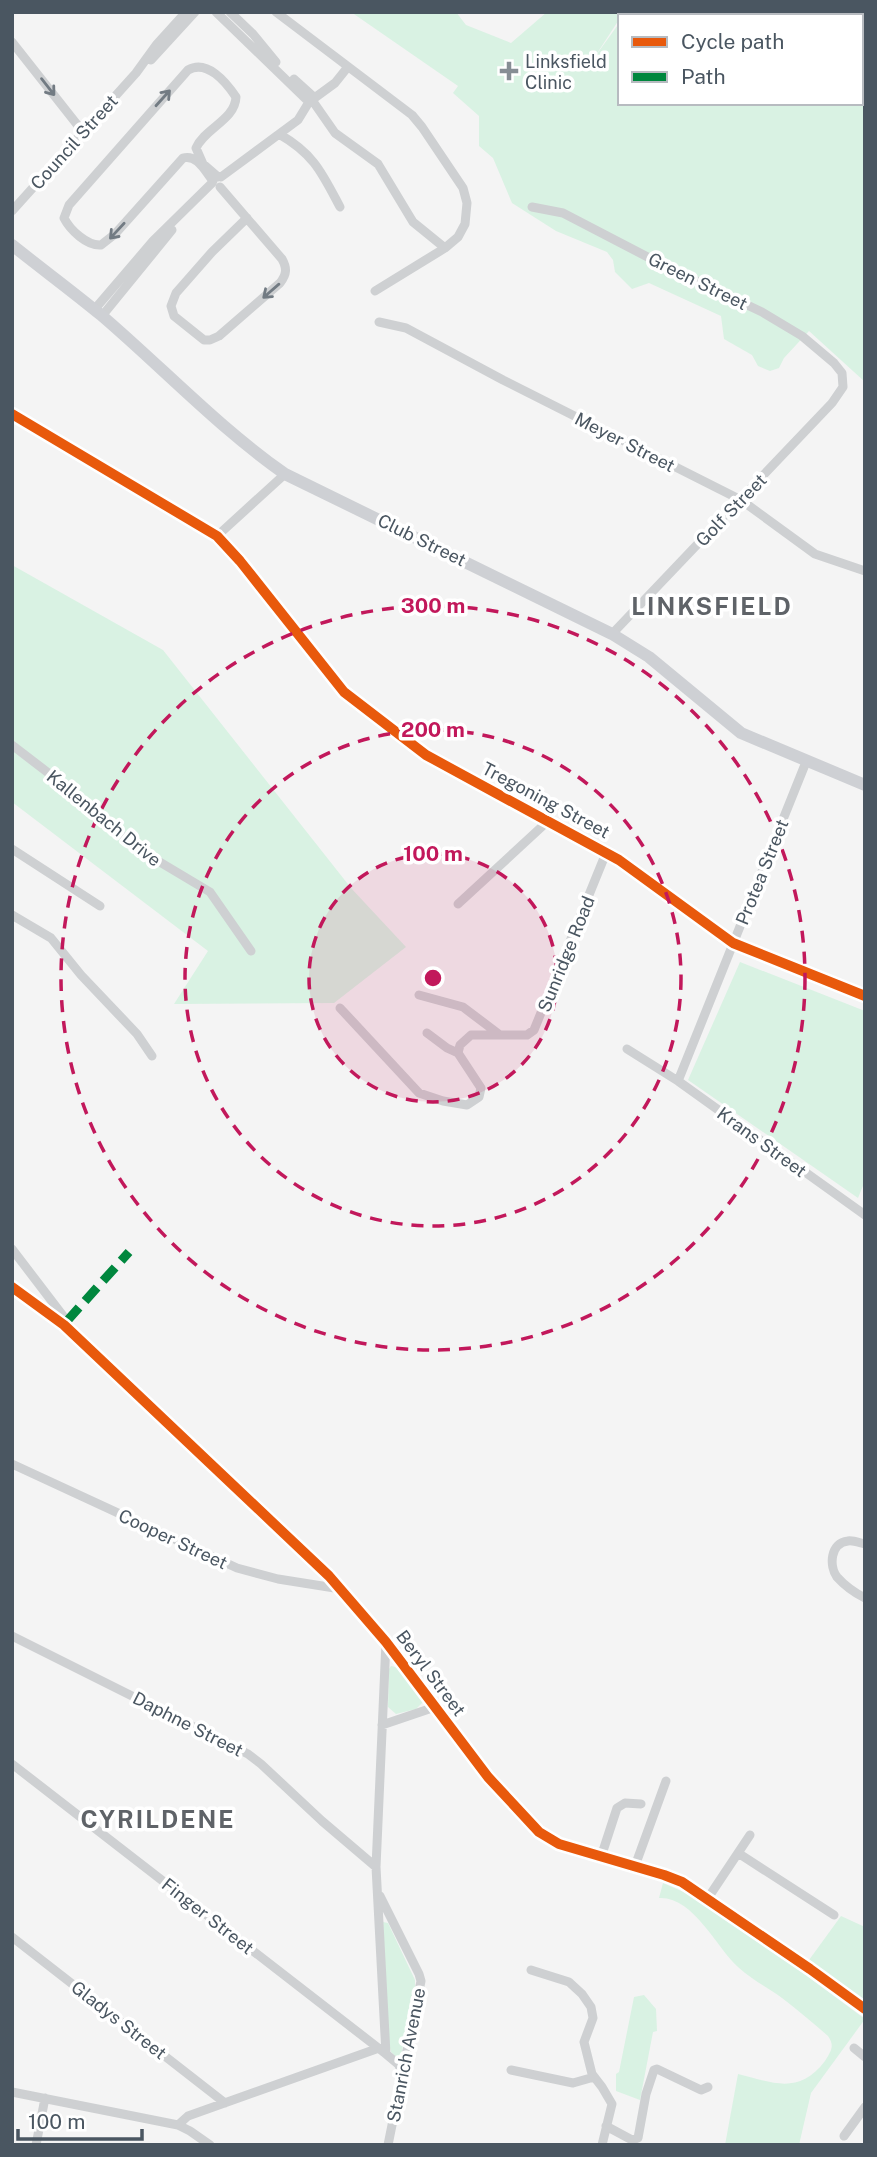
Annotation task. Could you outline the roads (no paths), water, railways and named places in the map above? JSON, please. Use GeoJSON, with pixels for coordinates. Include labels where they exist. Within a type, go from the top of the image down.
{"type":"FeatureCollection","features":[{"type":"Feature","properties":{"kind":"main road","name":"Club Street"},"geometry":{"type":"LineString","coordinates":[[12,245],[98,313],[219,422],[285,474],[612,634],[649,657],[741,733],[865,785]]}},
{"type":"Feature","properties":{"kind":"street","name":"Council Street"},"geometry":{"type":"LineString","coordinates":[[136,73],[157,44],[186,12]]}},
{"type":"Feature","properties":{"kind":"street","name":"Council Street"},"geometry":{"type":"LineString","coordinates":[[12,211],[136,73],[195,12]]}},
{"type":"Feature","properties":{"kind":"street"},"geometry":{"type":"LineString","coordinates":[[216,12],[312,100]]}},
{"type":"Feature","properties":{"kind":"street"},"geometry":{"type":"LineString","coordinates":[[230,12],[312,100],[335,133],[378,164],[413,222],[445,248]]}},
{"type":"Feature","properties":{"kind":"street"},"geometry":{"type":"LineString","coordinates":[[276,12],[417,120],[463,188],[467,203],[465,224],[458,236],[445,248],[375,291]]}},
{"type":"Feature","properties":{"kind":"street"},"geometry":{"type":"LineString","coordinates":[[12,42],[83,132]]}},
{"type":"Feature","properties":{"kind":"street"},"geometry":{"type":"LineString","coordinates":[[218,182],[192,158],[183,158],[115,234],[101,245],[90,244],[68,225],[64,218],[69,205],[90,179],[188,70],[196,65],[211,71],[236,97],[232,111],[200,140],[196,148],[204,164],[282,259],[286,274],[280,283],[219,336],[204,340],[174,316],[171,302],[212,252],[247,218]]}},
{"type":"Feature","properties":{"kind":"street"},"geometry":{"type":"LineString","coordinates":[[98,313],[153,241],[218,182],[299,120],[312,100],[335,83],[347,68]]}},
{"type":"Feature","properties":{"kind":"street"},"geometry":{"type":"LineString","coordinates":[[279,134],[313,160],[340,207]]}},
{"type":"Feature","properties":{"kind":"street","name":"Green Street"},"geometry":{"type":"LineString","coordinates":[[532,208],[563,213],[777,320],[802,336],[834,363],[842,373],[844,382]]}},
{"type":"Feature","properties":{"kind":"street","name":"Meyer Street"},"geometry":{"type":"LineString","coordinates":[[379,323],[406,328],[515,387],[741,500],[815,554],[865,571]]}},
{"type":"Feature","properties":{"kind":"street","name":"Golf Street"},"geometry":{"type":"LineString","coordinates":[[612,634],[832,403],[842,391],[844,382]]}},
{"type":"Feature","properties":{"kind":"street","name":"Tregoning Street"},"geometry":{"type":"LineString","coordinates":[[12,415],[217,536],[338,685],[352,699],[426,755],[628,865],[733,943],[865,996]]}},
{"type":"Feature","properties":{"kind":"street"},"geometry":{"type":"LineString","coordinates":[[217,536],[285,474]]}},
{"type":"Feature","properties":{"kind":"street","name":"Kallenbach Drive"},"geometry":{"type":"LineString","coordinates":[[12,745],[56,778],[138,849],[210,892],[251,951]]}},
{"type":"Feature","properties":{"kind":"street","name":"Protea Street"},"geometry":{"type":"LineString","coordinates":[[678,1081],[806,762]]}},
{"type":"Feature","properties":{"kind":"street"},"geometry":{"type":"LineString","coordinates":[[458,904],[548,821]]}},
{"type":"Feature","properties":{"kind":"street"},"geometry":{"type":"LineString","coordinates":[[12,849],[100,906]]}},
{"type":"Feature","properties":{"kind":"street","name":"Sunridge Road"},"geometry":{"type":"LineString","coordinates":[[458,1053],[460,1045],[471,1035],[527,1035],[537,1025],[606,853]]}},
{"type":"Feature","properties":{"kind":"street"},"geometry":{"type":"LineString","coordinates":[[12,915],[51,938],[81,975],[137,1034],[152,1056]]}},
{"type":"Feature","properties":{"kind":"street"},"geometry":{"type":"LineString","coordinates":[[419,995],[463,1007],[500,1035]]}},
{"type":"Feature","properties":{"kind":"street"},"geometry":{"type":"LineString","coordinates":[[341,1008],[419,1093],[467,1105],[479,1097],[481,1088],[458,1053],[427,1034]]}},
{"type":"Feature","properties":{"kind":"street","name":"Krans Street"},"geometry":{"type":"LineString","coordinates":[[627,1049],[678,1081],[865,1215]]}},
{"type":"Feature","properties":{"kind":"street"},"geometry":{"type":"LineString","coordinates":[[12,1249],[65,1323]]}},
{"type":"Feature","properties":{"kind":"street","name":"Beryl Street"},"geometry":{"type":"LineString","coordinates":[[12,1287],[65,1323],[341,1589],[386,1642],[488,1777],[539,1832],[559,1844],[675,1879],[708,1898],[865,2009]]}},
{"type":"Feature","properties":{"kind":"street","name":"Cooper Street"},"geometry":{"type":"LineString","coordinates":[[12,1464],[237,1568],[278,1579],[341,1589]]}},
{"type":"Feature","properties":{"kind":"street"},"geometry":{"type":"LineString","coordinates":[[865,1544],[842,1542],[834,1552],[831,1563],[837,1577],[865,1598]]}},
{"type":"Feature","properties":{"kind":"street"},"geometry":{"type":"LineString","coordinates":[[12,1648],[15,1638]]}},
{"type":"Feature","properties":{"kind":"street","name":"Daphne Street"},"geometry":{"type":"LineString","coordinates":[[15,1638],[248,1754],[376,1867]]}},
{"type":"Feature","properties":{"kind":"street","name":"Stanrich Avenue"},"geometry":{"type":"LineString","coordinates":[[382,2051],[376,1867],[386,1642]]}},
{"type":"Feature","properties":{"kind":"street"},"geometry":{"type":"LineString","coordinates":[[382,1725],[435,1707]]}},
{"type":"Feature","properties":{"kind":"street","name":"Finger Street"},"geometry":{"type":"LineString","coordinates":[[12,1763],[382,2051],[398,2064],[402,2071]]}},
{"type":"Feature","properties":{"kind":"street"},"geometry":{"type":"LineString","coordinates":[[635,1866],[666,1781]]}},
{"type":"Feature","properties":{"kind":"street"},"geometry":{"type":"LineString","coordinates":[[601,1857],[617,1808],[625,1803],[641,1804]]}},
{"type":"Feature","properties":{"kind":"street"},"geometry":{"type":"LineString","coordinates":[[708,1898],[750,1835]]}},
{"type":"Feature","properties":{"kind":"street"},"geometry":{"type":"LineString","coordinates":[[737,1853],[834,1915]]}},
{"type":"Feature","properties":{"kind":"street","name":"Stanrich Avenue"},"geometry":{"type":"LineString","coordinates":[[377,1891],[421,1978],[388,2145]]}},
{"type":"Feature","properties":{"kind":"street","name":"Gladys Street"},"geometry":{"type":"LineString","coordinates":[[12,1937],[225,2103]]}},
{"type":"Feature","properties":{"kind":"street"},"geometry":{"type":"LineString","coordinates":[[531,1970],[573,1984],[591,2007],[593,2018],[584,2042],[594,2077],[612,2104],[602,2145]]}},
{"type":"Feature","properties":{"kind":"street"},"geometry":{"type":"LineString","coordinates":[[853,2048],[865,2057]]}},
{"type":"Feature","properties":{"kind":"street"},"geometry":{"type":"LineString","coordinates":[[177,2125],[188,2116],[382,2051]]}},
{"type":"Feature","properties":{"kind":"street"},"geometry":{"type":"LineString","coordinates":[[511,2070],[573,2083],[594,2077]]}},
{"type":"Feature","properties":{"kind":"street"},"geometry":{"type":"LineString","coordinates":[[606,2126],[639,2142],[638,2136],[654,2070],[701,2090],[708,2087]]}},
{"type":"Feature","properties":{"kind":"street"},"geometry":{"type":"LineString","coordinates":[[12,2092],[177,2125],[210,2145]]}},
{"type":"Feature","properties":{"kind":"street"},"geometry":{"type":"LineString","coordinates":[[36,2145],[45,2098]]}},
{"type":"Feature","properties":{"kind":"street"},"geometry":{"type":"LineString","coordinates":[[844,2136],[865,2107]]}},
{"type":"Feature","properties":{"kind":"water"},"geometry":{"type":"Polygon","coordinates":[[[865,12],[865,38],[863,14],[774,14],[865,12]]]}},
{"type":"Feature","properties":{"kind":"place","name":"Linksfield Clinic"},"geometry":{"type":"Point","coordinates":[509,71]}},
{"type":"Feature","properties":{"kind":"district","name":"LINKSFIELD"},"geometry":{"type":"Point","coordinates":[712,606]}},
{"type":"Feature","properties":{"kind":"district","name":"CYRILDENE"},"geometry":{"type":"Point","coordinates":[158,1819]}}]}
